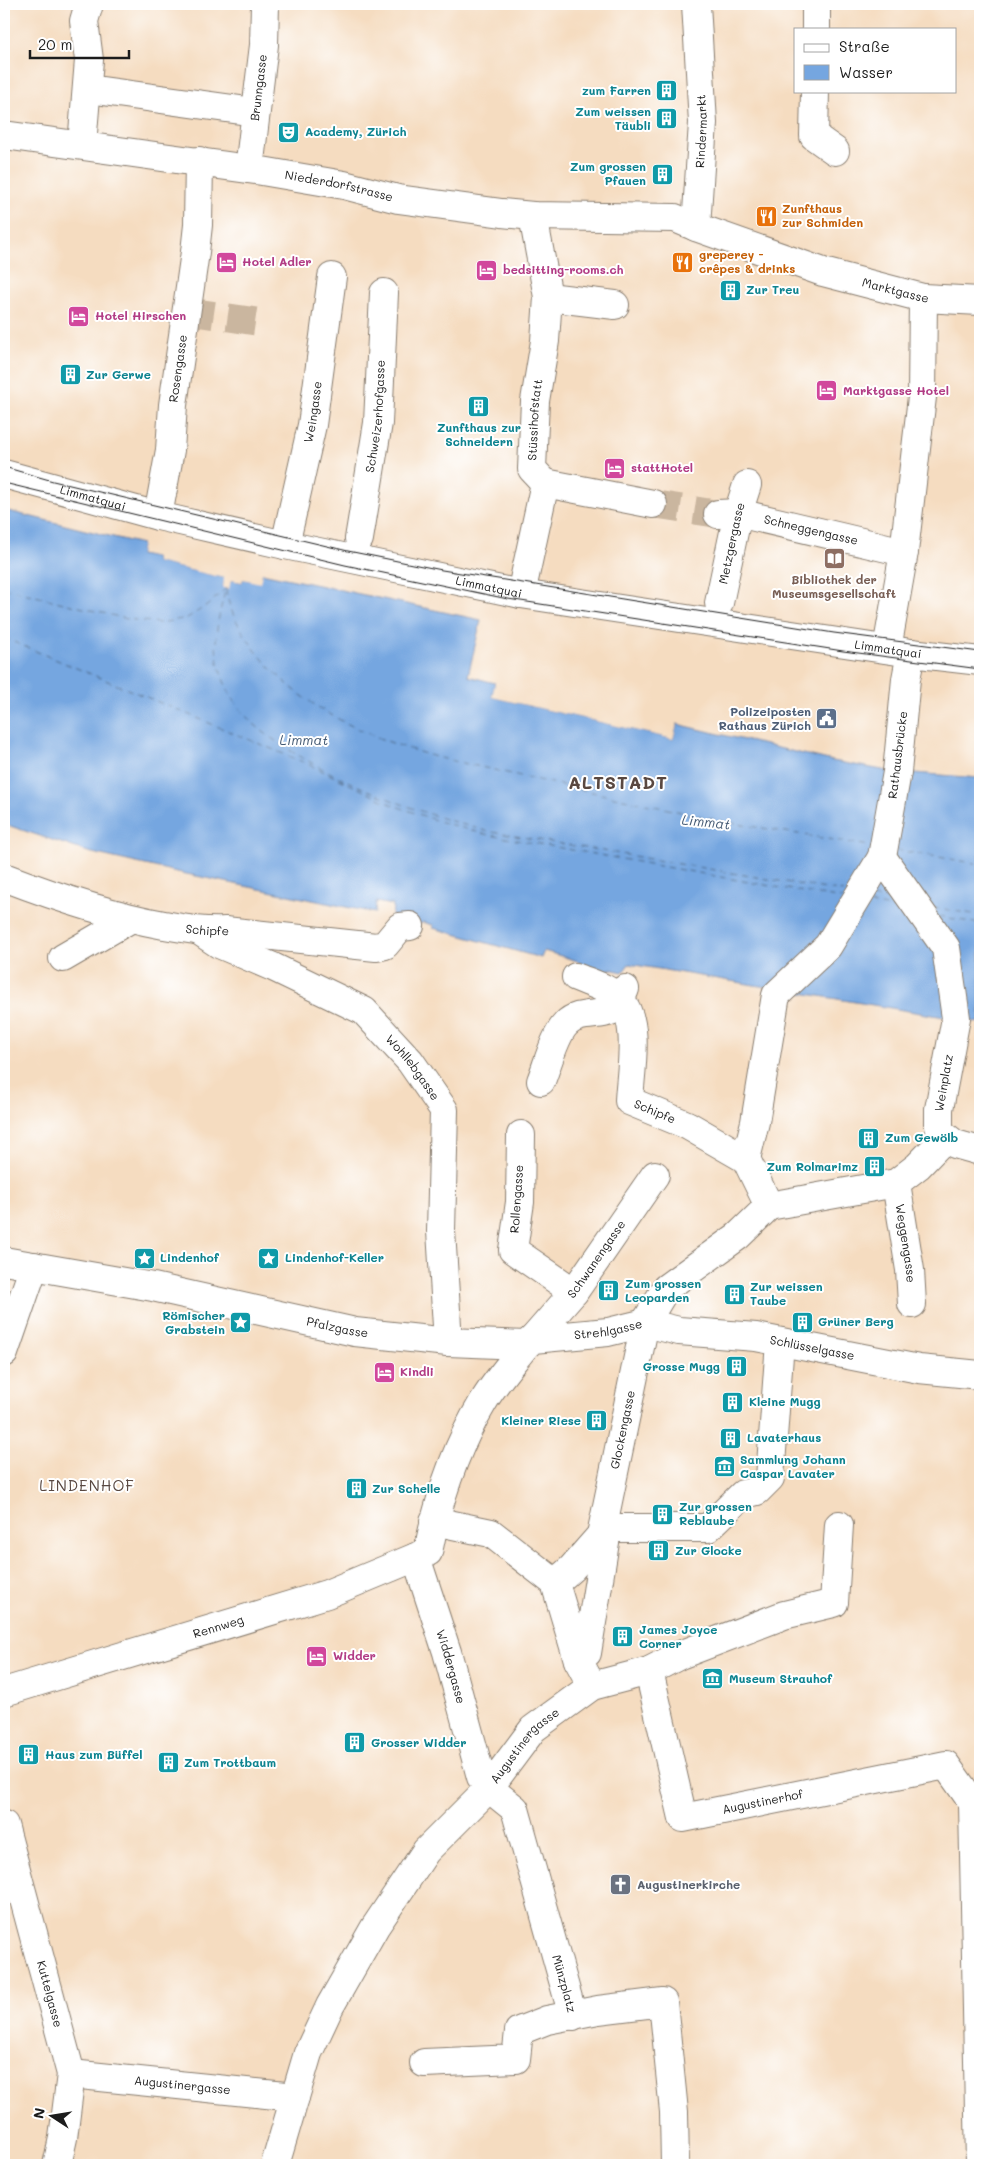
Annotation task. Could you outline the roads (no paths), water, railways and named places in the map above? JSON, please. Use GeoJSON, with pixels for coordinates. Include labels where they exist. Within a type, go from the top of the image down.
{"type":"FeatureCollection","features":[{"type":"Feature","properties":{"kind":"street"},"geometry":{"type":"LineString","coordinates":[[82,144],[89,60],[84,21],[89,4]]}},
{"type":"Feature","properties":{"kind":"street","name":"Brunngasse"},"geometry":{"type":"LineString","coordinates":[[249,169],[264,45],[265,4]]}},
{"type":"Feature","properties":{"kind":"street","name":"Rindermarkt"},"geometry":{"type":"LineString","coordinates":[[686,223],[703,123],[696,4]]}},
{"type":"Feature","properties":{"kind":"street"},"geometry":{"type":"LineString","coordinates":[[816,4],[816,28]]}},
{"type":"Feature","properties":{"kind":"street"},"geometry":{"type":"LineString","coordinates":[[88,89],[255,112]]}},
{"type":"Feature","properties":{"kind":"street"},"geometry":{"type":"LineString","coordinates":[[815,92],[814,136],[834,151]]}},
{"type":"Feature","properties":{"kind":"street","name":"Niederdorfstrasse"},"geometry":{"type":"LineString","coordinates":[[4,134],[249,169],[344,185],[398,199],[533,216],[686,223]]}},
{"type":"Feature","properties":{"kind":"street","name":"Rosengasse"},"geometry":{"type":"LineString","coordinates":[[160,505],[170,450],[173,405],[198,225],[198,161]]}},
{"type":"Feature","properties":{"kind":"street","name":"Stüssihofstatt"},"geometry":{"type":"LineString","coordinates":[[523,582],[538,476],[535,401],[545,341],[548,297],[533,216]]}},
{"type":"Feature","properties":{"kind":"street","name":"Marktgasse"},"geometry":{"type":"LineString","coordinates":[[686,223],[814,270],[923,298],[922,397],[904,552],[896,643]]}},
{"type":"Feature","properties":{"kind":"street","name":"Weingasse"},"geometry":{"type":"LineString","coordinates":[[287,534],[312,424],[332,277]]}},
{"type":"Feature","properties":{"kind":"street","name":"Schweizerhofgasse"},"geometry":{"type":"LineString","coordinates":[[359,538],[378,423],[384,293]]}},
{"type":"Feature","properties":{"kind":"street"},"geometry":{"type":"LineString","coordinates":[[548,297],[615,305]]}},
{"type":"Feature","properties":{"kind":"street"},"geometry":{"type":"LineString","coordinates":[[923,298],[980,301]]}},
{"type":"Feature","properties":{"kind":"street","name":"Limmatquai"},"geometry":{"type":"LineString","coordinates":[[14,471],[287,534],[523,582],[896,643],[980,661]]}},
{"type":"Feature","properties":{"kind":"street"},"geometry":{"type":"LineString","coordinates":[[538,476],[654,504]]}},
{"type":"Feature","properties":{"kind":"street","name":"Metzgergasse"},"geometry":{"type":"LineString","coordinates":[[719,602],[728,513],[747,485]]}},
{"type":"Feature","properties":{"kind":"street","name":"Schneggengasse"},"geometry":{"type":"LineString","coordinates":[[728,513],[904,552]]}},
{"type":"Feature","properties":{"kind":"street","name":"Rathausbrücke"},"geometry":{"type":"LineString","coordinates":[[746,1159],[755,1122],[775,996],[828,946],[882,858],[897,772],[906,679],[896,643]]}},
{"type":"Feature","properties":{"kind":"street","name":"Weinplatz"},"geometry":{"type":"LineString","coordinates":[[882,858],[946,948],[956,1018],[939,1109],[938,1126],[946,1138]]}},
{"type":"Feature","properties":{"kind":"street","name":"Schipfe"},"geometry":{"type":"LineString","coordinates":[[4,877],[60,898],[130,919],[201,932],[224,931],[376,947],[385,945],[400,927],[410,926]]}},
{"type":"Feature","properties":{"kind":"street"},"geometry":{"type":"LineString","coordinates":[[63,958],[130,919]]}},
{"type":"Feature","properties":{"kind":"street","name":"Wohllebgasse"},"geometry":{"type":"LineString","coordinates":[[201,932],[219,944],[273,967],[364,1011],[410,1061],[444,1110],[441,1231],[448,1342]]}},
{"type":"Feature","properties":{"kind":"street"},"geometry":{"type":"LineString","coordinates":[[541,1081],[559,1036],[566,1024],[583,1016],[612,1010],[622,994],[608,991],[576,977]]}},
{"type":"Feature","properties":{"kind":"street","name":"Schipfe"},"geometry":{"type":"LineString","coordinates":[[622,994],[629,1015],[632,1037],[629,1102],[682,1133],[746,1159]]}},
{"type":"Feature","properties":{"kind":"street","name":"Rollengasse"},"geometry":{"type":"LineString","coordinates":[[520,1135],[520,1202],[513,1250],[574,1292]]}},
{"type":"Feature","properties":{"kind":"street"},"geometry":{"type":"LineString","coordinates":[[746,1159],[769,1206],[896,1183],[918,1166],[946,1138],[964,1148],[980,1151]]}},
{"type":"Feature","properties":{"kind":"street","name":"Schwanengasse"},"geometry":{"type":"LineString","coordinates":[[529,1342],[574,1292],[655,1175]]}},
{"type":"Feature","properties":{"kind":"street","name":"Weggengasse"},"geometry":{"type":"LineString","coordinates":[[896,1183],[910,1270],[912,1304]]}},
{"type":"Feature","properties":{"kind":"street","name":"Strehlgasse"},"geometry":{"type":"LineString","coordinates":[[529,1342],[608,1332],[645,1323],[666,1288],[738,1236],[769,1206]]}},
{"type":"Feature","properties":{"kind":"street"},"geometry":{"type":"LineString","coordinates":[[4,1261],[34,1266],[4,1353]]}},
{"type":"Feature","properties":{"kind":"street","name":"Pfalzgasse"},"geometry":{"type":"LineString","coordinates":[[34,1266],[153,1287],[355,1332],[448,1342],[529,1342]]}},
{"type":"Feature","properties":{"kind":"street","name":"Schlüsselgasse"},"geometry":{"type":"LineString","coordinates":[[645,1323],[679,1331],[756,1337],[779,1346],[918,1373],[980,1375]]}},
{"type":"Feature","properties":{"kind":"street","name":"Glockengasse"},"geometry":{"type":"LineString","coordinates":[[555,1583],[572,1568],[602,1532],[645,1323]]}},
{"type":"Feature","properties":{"kind":"street"},"geometry":{"type":"LineString","coordinates":[[422,1555],[453,1463],[482,1403],[529,1342]]}},
{"type":"Feature","properties":{"kind":"street"},"geometry":{"type":"LineString","coordinates":[[602,1532],[708,1528],[743,1494],[757,1491],[770,1478],[779,1346]]}},
{"type":"Feature","properties":{"kind":"street"},"geometry":{"type":"LineString","coordinates":[[434,1522],[491,1533],[555,1583],[578,1660],[592,1686]]}},
{"type":"Feature","properties":{"kind":"street","name":"Augustinergasse"},"geometry":{"type":"LineString","coordinates":[[275,2165],[308,2054],[330,2006],[375,1927],[426,1851],[485,1782],[532,1729],[592,1686],[649,1671],[680,1655],[784,1615],[834,1603],[839,1525]]}},
{"type":"Feature","properties":{"kind":"street","name":"Glockengasse"},"geometry":{"type":"LineString","coordinates":[[578,1660],[587,1653],[606,1536],[602,1532]]}},
{"type":"Feature","properties":{"kind":"street","name":"Rennweg"},"geometry":{"type":"LineString","coordinates":[[4,1692],[327,1594],[422,1555]]}},
{"type":"Feature","properties":{"kind":"street","name":"Widdergasse"},"geometry":{"type":"LineString","coordinates":[[422,1555],[447,1652],[485,1782]]}},
{"type":"Feature","properties":{"kind":"street","name":"Augustinerhof"},"geometry":{"type":"LineString","coordinates":[[649,1671],[683,1818],[946,1765],[977,1803]]}},
{"type":"Feature","properties":{"kind":"street","name":"Münzplatz"},"geometry":{"type":"LineString","coordinates":[[485,1782],[516,1809],[573,2016],[598,2010],[663,2002],[674,2112],[675,2165]]}},
{"type":"Feature","properties":{"kind":"street"},"geometry":{"type":"LineString","coordinates":[[977,1803],[980,2164]]}},
{"type":"Feature","properties":{"kind":"street","name":"Kuttelgasse"},"geometry":{"type":"LineString","coordinates":[[4,1825],[71,2074],[63,2138],[57,2165]]}},
{"type":"Feature","properties":{"kind":"street"},"geometry":{"type":"LineString","coordinates":[[424,2064],[516,2059],[519,2032],[547,2020],[573,2016]]}},
{"type":"Feature","properties":{"kind":"street","name":"Augustinergasse"},"geometry":{"type":"LineString","coordinates":[[71,2074],[295,2097]]}},
{"type":"Feature","properties":{"kind":"water","name":"Limmat"},"geometry":{"type":"Polygon","coordinates":[[[4,510],[142,544],[140,555],[156,558],[156,562],[225,578],[223,587],[228,589],[231,580],[242,582],[243,579],[259,582],[262,573],[481,620],[468,676],[495,683],[492,697],[673,739],[677,724],[833,761],[888,771],[980,778],[980,1023],[629,964],[623,972],[609,969],[605,978],[579,970],[581,962],[544,951],[541,958],[433,928],[433,925],[423,922],[421,924],[392,916],[393,905],[376,902],[375,913],[172,871],[88,852],[4,824],[4,510]]]}},
{"type":"Feature","properties":{"kind":"tunnel"},"geometry":{"type":"LineString","coordinates":[[186,311],[266,323]]}},
{"type":"Feature","properties":{"kind":"tunnel"},"geometry":{"type":"LineString","coordinates":[[653,504],[718,514]]}},
{"type":"Feature","properties":{"kind":"tram line"},"geometry":{"type":"LineString","coordinates":[[4,467],[53,481],[348,551],[442,570],[834,633],[980,652]]}},
{"type":"Feature","properties":{"kind":"tram line"},"geometry":{"type":"LineString","coordinates":[[4,483],[345,565],[508,599],[843,651],[980,669]]}},
{"type":"Feature","properties":{"kind":"place","name":"zum Farren"},"geometry":{"type":"Point","coordinates":[667,91]}},
{"type":"Feature","properties":{"kind":"place","name":"Zum weissen Täubli"},"geometry":{"type":"Point","coordinates":[667,119]}},
{"type":"Feature","properties":{"kind":"place","name":"Academy, Zürich"},"geometry":{"type":"Point","coordinates":[289,132]}},
{"type":"Feature","properties":{"kind":"place","name":"Zum grossen Pfauen"},"geometry":{"type":"Point","coordinates":[662,174]}},
{"type":"Feature","properties":{"kind":"place","name":"Zunfthaus zur Schmiden"},"geometry":{"type":"Point","coordinates":[766,216]}},
{"type":"Feature","properties":{"kind":"place","name":"Hotel Adler"},"geometry":{"type":"Point","coordinates":[226,262]}},
{"type":"Feature","properties":{"kind":"place","name":"greperey - crêpes & drinks"},"geometry":{"type":"Point","coordinates":[683,262]}},
{"type":"Feature","properties":{"kind":"place","name":"bedsitting-rooms.ch"},"geometry":{"type":"Point","coordinates":[487,270]}},
{"type":"Feature","properties":{"kind":"place","name":"Zur Treu"},"geometry":{"type":"Point","coordinates":[730,290]}},
{"type":"Feature","properties":{"kind":"place","name":"Hotel Hirschen"},"geometry":{"type":"Point","coordinates":[79,316]}},
{"type":"Feature","properties":{"kind":"place","name":"Zur Gerwe"},"geometry":{"type":"Point","coordinates":[70,375]}},
{"type":"Feature","properties":{"kind":"place","name":"Marktgasse Hotel"},"geometry":{"type":"Point","coordinates":[827,391]}},
{"type":"Feature","properties":{"kind":"place","name":"Zunfthaus zur Schneidern"},"geometry":{"type":"Point","coordinates":[479,407]}},
{"type":"Feature","properties":{"kind":"place","name":"stattHotel"},"geometry":{"type":"Point","coordinates":[615,468]}},
{"type":"Feature","properties":{"kind":"place","name":"Bibliothek der Museumsgesellschaft"},"geometry":{"type":"Point","coordinates":[834,559]}},
{"type":"Feature","properties":{"kind":"place","name":"Polizeiposten Rathaus Zürich"},"geometry":{"type":"Point","coordinates":[827,719]}},
{"type":"Feature","properties":{"kind":"place","name":"Zum Gewölb"},"geometry":{"type":"Point","coordinates":[869,1138]}},
{"type":"Feature","properties":{"kind":"place","name":"Zum Rolmarimz"},"geometry":{"type":"Point","coordinates":[874,1167]}},
{"type":"Feature","properties":{"kind":"place","name":"Lindenhof"},"geometry":{"type":"Point","coordinates":[144,1258]}},
{"type":"Feature","properties":{"kind":"place","name":"Lindenhof-Keller"},"geometry":{"type":"Point","coordinates":[269,1258]}},
{"type":"Feature","properties":{"kind":"place","name":"Zum grossen Leoparden"},"geometry":{"type":"Point","coordinates":[609,1291]}},
{"type":"Feature","properties":{"kind":"place","name":"Zur weissen Taube"},"geometry":{"type":"Point","coordinates":[734,1294]}},
{"type":"Feature","properties":{"kind":"place","name":"Grüner Berg"},"geometry":{"type":"Point","coordinates":[802,1322]}},
{"type":"Feature","properties":{"kind":"place","name":"Römischer Grabstein"},"geometry":{"type":"Point","coordinates":[241,1323]}},
{"type":"Feature","properties":{"kind":"place","name":"Grosse Mugg"},"geometry":{"type":"Point","coordinates":[736,1367]}},
{"type":"Feature","properties":{"kind":"place","name":"Kindli"},"geometry":{"type":"Point","coordinates":[384,1372]}},
{"type":"Feature","properties":{"kind":"place","name":"Kleine Mugg"},"geometry":{"type":"Point","coordinates":[733,1402]}},
{"type":"Feature","properties":{"kind":"place","name":"Kleiner Riese"},"geometry":{"type":"Point","coordinates":[597,1421]}},
{"type":"Feature","properties":{"kind":"place","name":"Lavaterhaus"},"geometry":{"type":"Point","coordinates":[731,1438]}},
{"type":"Feature","properties":{"kind":"place","name":"Sammlung Johann Caspar Lavater"},"geometry":{"type":"Point","coordinates":[724,1467]}},
{"type":"Feature","properties":{"kind":"place","name":"Zur Schelle"},"geometry":{"type":"Point","coordinates":[356,1489]}},
{"type":"Feature","properties":{"kind":"place","name":"Zur grossen Reblaube"},"geometry":{"type":"Point","coordinates":[663,1514]}},
{"type":"Feature","properties":{"kind":"place","name":"Zur Glocke"},"geometry":{"type":"Point","coordinates":[659,1551]}},
{"type":"Feature","properties":{"kind":"place","name":"James Joyce Corner"},"geometry":{"type":"Point","coordinates":[623,1637]}},
{"type":"Feature","properties":{"kind":"place","name":"Widder"},"geometry":{"type":"Point","coordinates":[317,1656]}},
{"type":"Feature","properties":{"kind":"place","name":"Museum Strauhof"},"geometry":{"type":"Point","coordinates":[713,1679]}},
{"type":"Feature","properties":{"kind":"place","name":"Grosser Widder"},"geometry":{"type":"Point","coordinates":[355,1743]}},
{"type":"Feature","properties":{"kind":"place","name":"Haus zum Büffel"},"geometry":{"type":"Point","coordinates":[29,1755]}},
{"type":"Feature","properties":{"kind":"place","name":"Zum Trottbaum"},"geometry":{"type":"Point","coordinates":[168,1763]}},
{"type":"Feature","properties":{"kind":"place","name":"Augustinerkirche"},"geometry":{"type":"Point","coordinates":[621,1885]}},
{"type":"Feature","properties":{"kind":"district","name":"ALTSTADT"},"geometry":{"type":"Point","coordinates":[618,783]}},
{"type":"Feature","properties":{"kind":"district","name":"LINDENHOF"},"geometry":{"type":"Point","coordinates":[87,1486]}}]}
